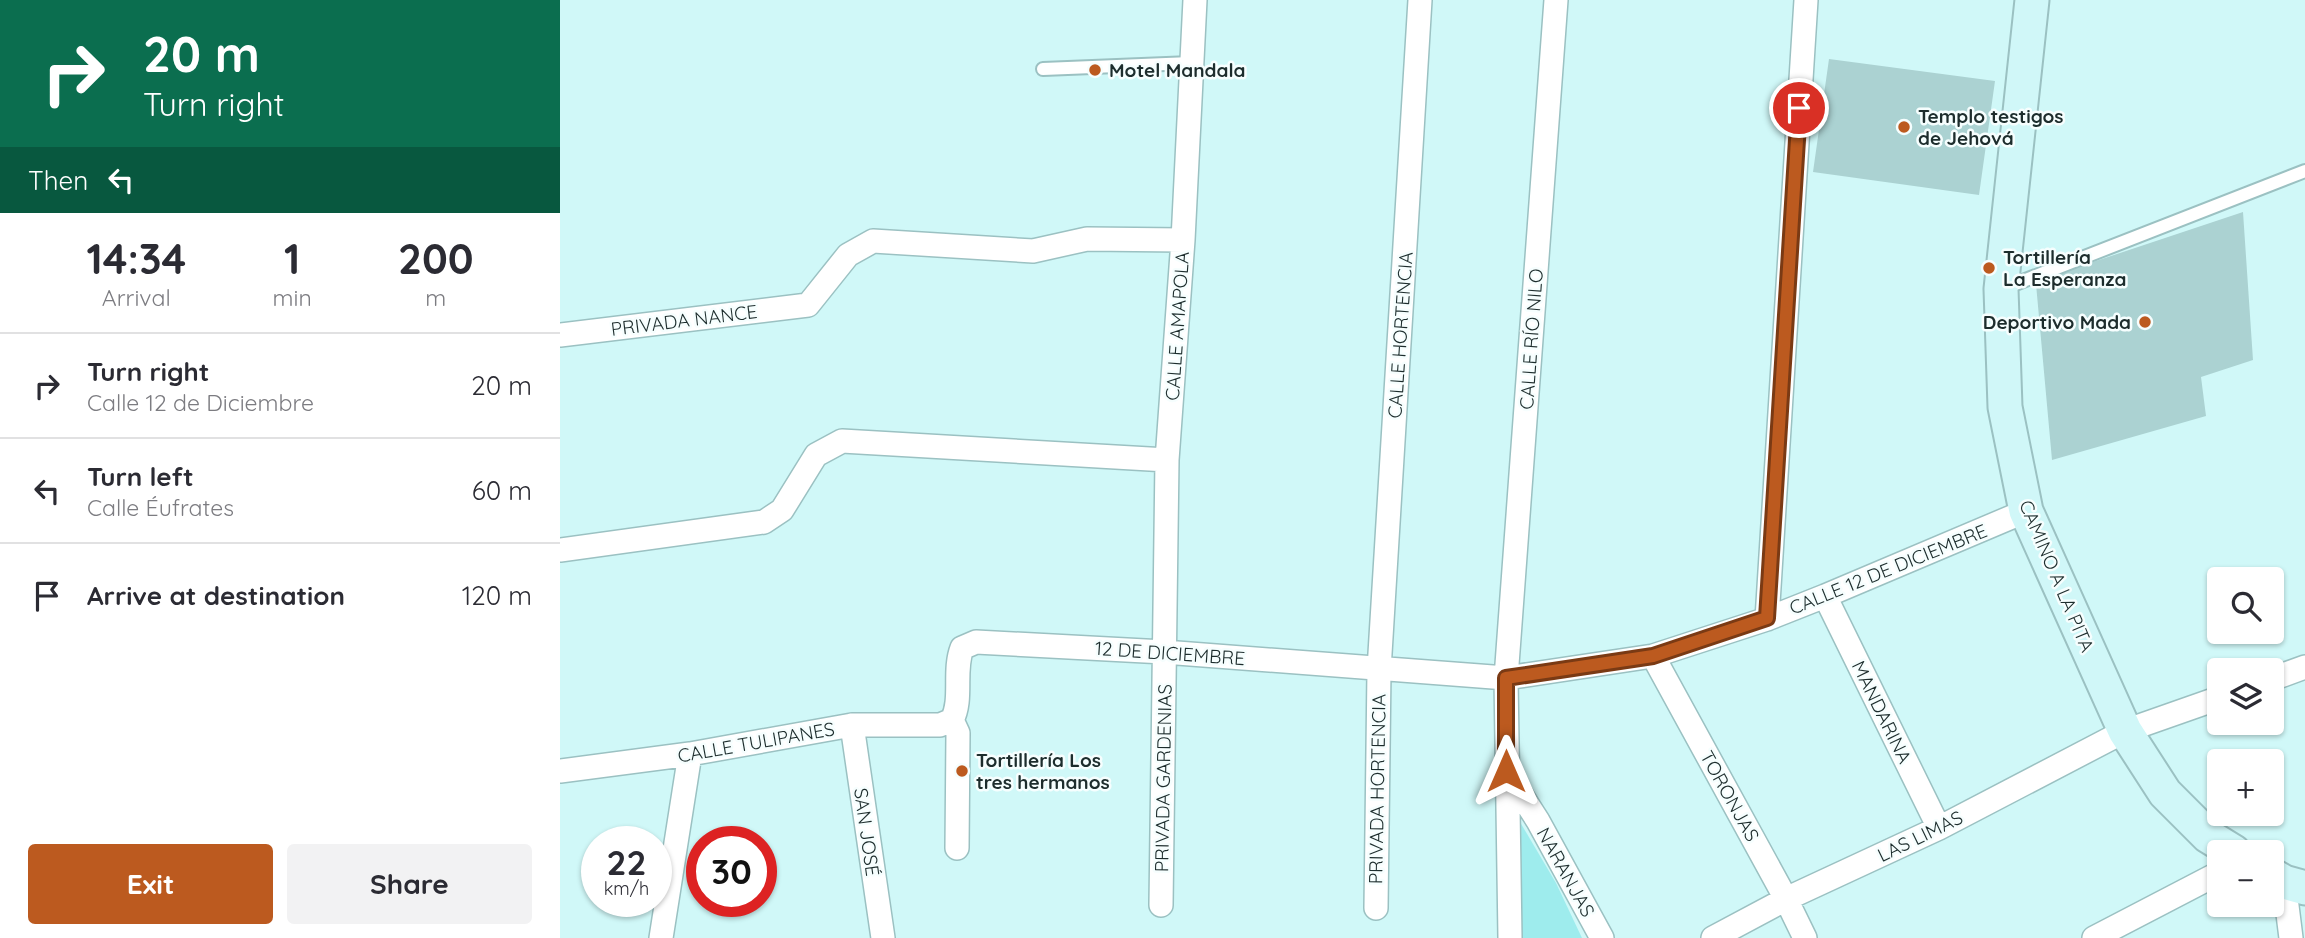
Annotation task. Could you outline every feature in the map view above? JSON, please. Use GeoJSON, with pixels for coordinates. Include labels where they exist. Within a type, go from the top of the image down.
{"type":"FeatureCollection","features":[{"type":"Feature","properties":{"kind":"street","name":"CALLE AMAPOLA"},"geometry":{"type":"LineString","coordinates":[[1164,652],[1167,460],[1183,240],[1195,0]]}},
{"type":"Feature","properties":{"kind":"street","name":"CALLE HORTENCIA"},"geometry":{"type":"LineString","coordinates":[[1379,670],[1420,0]]}},
{"type":"Feature","properties":{"kind":"street","name":"CALLE RÍO NILO"},"geometry":{"type":"LineString","coordinates":[[1510,938],[1506,678],[1556,0]]}},
{"type":"Feature","properties":{"kind":"street"},"geometry":{"type":"LineString","coordinates":[[1767,618],[1806,0]]}},
{"type":"Feature","properties":{"kind":"street","name":"CAMINO A LA PITA"},"geometry":{"type":"LineString","coordinates":[[2032,0],[2001,289],[2005,407],[2026,512],[2125,731],[2165,793],[2216,840]]}},
{"type":"Feature","properties":{"kind":"street","name":"PRIVADA NANCE"},"geometry":{"type":"LineString","coordinates":[[560,335],[808,305],[848,255],[873,241],[1032,251],[1087,239],[1183,240]]}},
{"type":"Feature","properties":{"kind":"street"},"geometry":{"type":"LineString","coordinates":[[560,550],[764,522],[782,509],[816,455],[842,441],[1167,460]]}},
{"type":"Feature","properties":{"kind":"street","name":"CALLE 12 DE DICIEMBRE"},"geometry":{"type":"LineString","coordinates":[[1379,670],[1506,678],[1653,656],[1825,596],[2026,512]]}},
{"type":"Feature","properties":{"kind":"street","name":"MANDARINA"},"geometry":{"type":"LineString","coordinates":[[1825,596],[1939,828]]}},
{"type":"Feature","properties":{"kind":"street","name":"12 DE DICIEMBRE"},"geometry":{"type":"LineString","coordinates":[[952,720],[956,712],[957,660],[962,648],[976,642],[1164,652],[1379,670]]}},
{"type":"Feature","properties":{"kind":"street","name":"PRIVADA GARDENIAS"},"geometry":{"type":"LineString","coordinates":[[1161,905],[1164,652]]}},
{"type":"Feature","properties":{"kind":"street","name":"TORONJAS"},"geometry":{"type":"LineString","coordinates":[[1653,656],[1805,938]]}},
{"type":"Feature","properties":{"kind":"street"},"geometry":{"type":"LineString","coordinates":[[2284,675],[2305,667]]}},
{"type":"Feature","properties":{"kind":"street","name":"PRIVADA HORTENCIA"},"geometry":{"type":"LineString","coordinates":[[1376,908],[1379,670]]}},
{"type":"Feature","properties":{"kind":"street","name":"LAS LIMAS"},"geometry":{"type":"LineString","coordinates":[[1713,938],[1786,899],[1939,828],[2125,731],[2207,702]]}},
{"type":"Feature","properties":{"kind":"street"},"geometry":{"type":"LineString","coordinates":[[952,720],[958,733],[957,848]]}},
{"type":"Feature","properties":{"kind":"street","name":"CALLE TULIPANES"},"geometry":{"type":"LineString","coordinates":[[560,771],[690,754],[852,725],[940,725],[952,720]]}},
{"type":"Feature","properties":{"kind":"street","name":"SAN JOSÉ"},"geometry":{"type":"LineString","coordinates":[[852,725],[883,938]]}},
{"type":"Feature","properties":{"kind":"street"},"geometry":{"type":"LineString","coordinates":[[661,938],[690,754]]}},
{"type":"Feature","properties":{"kind":"street","name":"NARANJAS"},"geometry":{"type":"LineString","coordinates":[[1506,771],[1538,821],[1602,938]]}},
{"type":"Feature","properties":{"kind":"street"},"geometry":{"type":"LineString","coordinates":[[2094,938],[2207,879]]}},
{"type":"Feature","properties":{"kind":"street"},"geometry":{"type":"LineString","coordinates":[[2287,882],[2291,938]]}},
{"type":"Feature","properties":{"kind":"lane"},"geometry":{"type":"LineString","coordinates":[[1043,69],[1191,63]]}},
{"type":"Feature","properties":{"kind":"lane"},"geometry":{"type":"LineString","coordinates":[[2001,289],[2305,171]]}},
{"type":"Feature","properties":{"kind":"shaded area"},"geometry":{"type":"Polygon","coordinates":[[[1520,822],[1556,883],[1582,938],[1521,938],[1520,822]]]}},
{"type":"Feature","properties":{"kind":"building","name":"Templo testigos de Jehová"},"geometry":{"type":"Polygon","coordinates":[[[1829,59],[1995,81],[1979,195],[1813,172],[1829,59]]]}},
{"type":"Feature","properties":{"kind":"building","name":"Deportivo Mada"},"geometry":{"type":"Polygon","coordinates":[[[2243,212],[2253,360],[2201,377],[2206,416],[2052,460],[2036,284],[2066,271],[2243,212]]]}},
{"type":"Feature","properties":{"kind":"place","name":"Motel Mandala"},"geometry":{"type":"Point","coordinates":[1095,70]}},
{"type":"Feature","properties":{"kind":"place","name":"Templo testigos de Jehová"},"geometry":{"type":"Point","coordinates":[1904,127]}},
{"type":"Feature","properties":{"kind":"place","name":"Tortillería La Esperanza"},"geometry":{"type":"Point","coordinates":[1989,268]}},
{"type":"Feature","properties":{"kind":"place","name":"Deportivo Mada"},"geometry":{"type":"Point","coordinates":[2145,322]}},
{"type":"Feature","properties":{"kind":"place","name":"Tortillería Los tres hermanos"},"geometry":{"type":"Point","coordinates":[962,771]}},
{"type":"Feature","properties":{"kind":"route"},"geometry":{"type":"LineString","coordinates":[[1506,771],[1506,678],[1653,656],[1767,618],[1799,108]]}}]}
